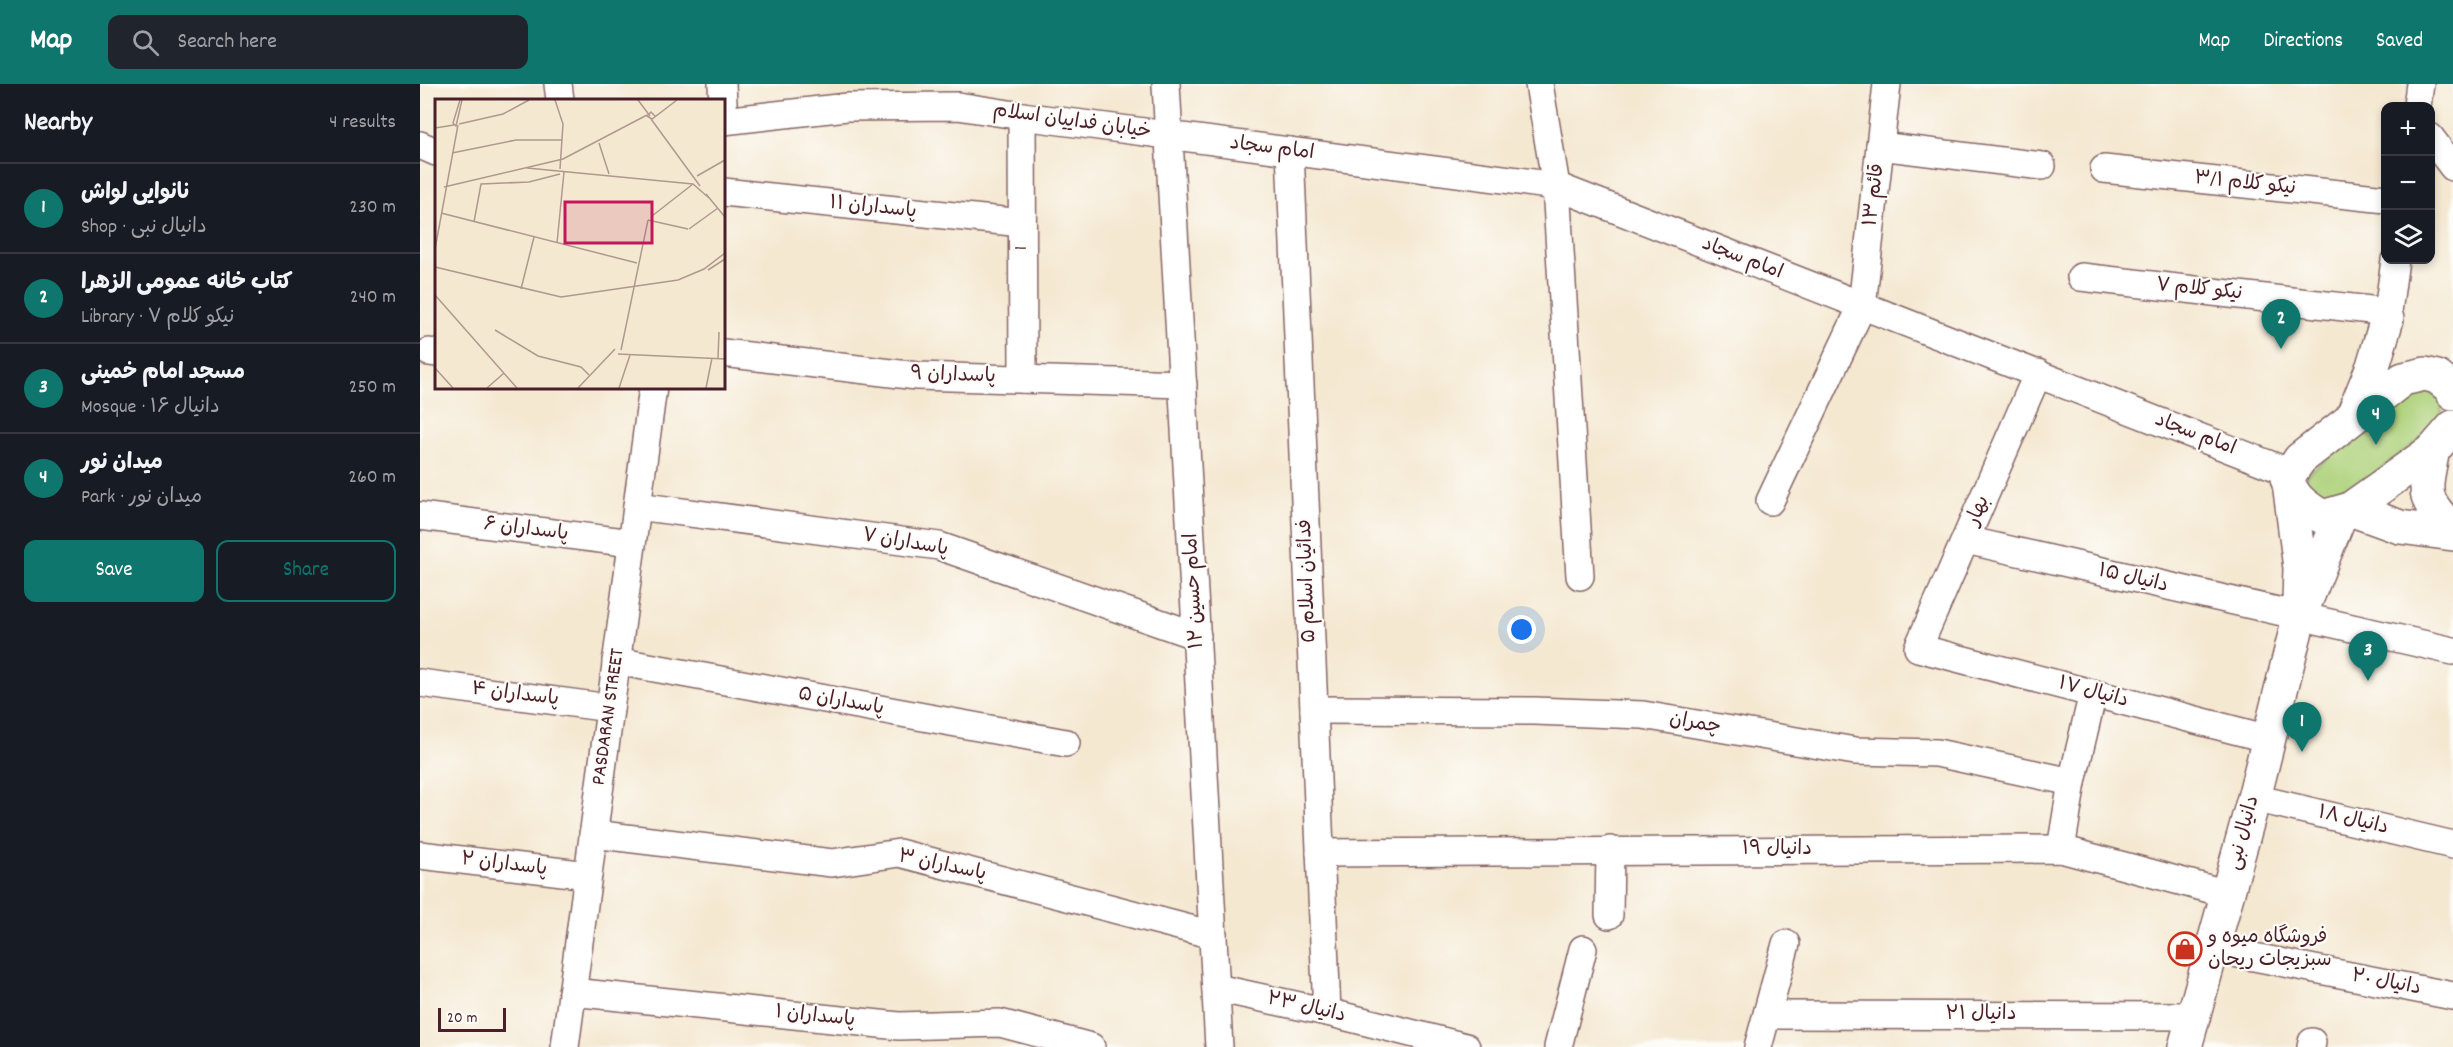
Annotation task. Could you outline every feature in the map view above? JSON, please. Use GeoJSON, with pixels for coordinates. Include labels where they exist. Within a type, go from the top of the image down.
{"type":"FeatureCollection","features":[{"type":"Feature","properties":{"kind":"main road"},"geometry":{"type":"LineString","coordinates":[[2387,316],[2394,340],[2405,355],[2442,380]]}},
{"type":"Feature","properties":{"kind":"main road"},"geometry":{"type":"LineString","coordinates":[[2352,418],[2373,366],[2387,316]]}},
{"type":"Feature","properties":{"kind":"main road"},"geometry":{"type":"LineString","coordinates":[[2442,380],[2403,379],[2300,459],[2290,481],[2300,503],[2322,517],[2346,511],[2447,434]]}},
{"type":"Feature","properties":{"kind":"main road"},"geometry":{"type":"LineString","coordinates":[[2447,434],[2426,482],[2428,501],[2453,532]]}},
{"type":"Feature","properties":{"kind":"main road","name":"دانیال نبی"},"geometry":{"type":"LineString","coordinates":[[2290,481],[2300,568],[2299,618]]}},
{"type":"Feature","properties":{"kind":"main road"},"geometry":{"type":"LineString","coordinates":[[2346,511],[2400,527],[2453,532]]}},
{"type":"Feature","properties":{"kind":"main road","name":"دانیال نبی"},"geometry":{"type":"LineString","coordinates":[[2185,1047],[2254,798],[2299,618],[2346,511]]}},
{"type":"Feature","properties":{"kind":"street"},"geometry":{"type":"LineString","coordinates":[[558,84],[560,99]]}},
{"type":"Feature","properties":{"kind":"street"},"geometry":{"type":"LineString","coordinates":[[722,84],[723,99]]}},
{"type":"Feature","properties":{"kind":"street","name":"امام حسین ۱۲"},"geometry":{"type":"LineString","coordinates":[[1166,84],[1219,1047]]}},
{"type":"Feature","properties":{"kind":"street"},"geometry":{"type":"LineString","coordinates":[[1539,84],[1556,186],[1580,576]]}},
{"type":"Feature","properties":{"kind":"street","name":"قائم ۱۳"},"geometry":{"type":"LineString","coordinates":[[1770,501],[1862,306],[1887,84]]}},
{"type":"Feature","properties":{"kind":"street"},"geometry":{"type":"LineString","coordinates":[[2418,102],[2420,84]]}},
{"type":"Feature","properties":{"kind":"street","name":"خیابان فداییان اسلام"},"geometry":{"type":"LineString","coordinates":[[724,121],[958,95],[1022,116],[1170,136]]}},
{"type":"Feature","properties":{"kind":"street","name":"1"},"geometry":{"type":"LineString","coordinates":[[1022,116],[1023,379]]}},
{"type":"Feature","properties":{"kind":"street","name":"امام سجاد"},"geometry":{"type":"LineString","coordinates":[[1170,136],[1556,186],[2038,373],[2290,481]]}},
{"type":"Feature","properties":{"kind":"street"},"geometry":{"type":"LineString","coordinates":[[2435,144],[2453,167]]}},
{"type":"Feature","properties":{"kind":"street"},"geometry":{"type":"LineString","coordinates":[[420,145],[435,152]]}},
{"type":"Feature","properties":{"kind":"street"},"geometry":{"type":"LineString","coordinates":[[1880,146],[2042,166]]}},
{"type":"Feature","properties":{"kind":"street","name":"فدائیان اسلام ۵"},"geometry":{"type":"LineString","coordinates":[[1290,151],[1327,1012]]}},
{"type":"Feature","properties":{"kind":"street"},"geometry":{"type":"LineString","coordinates":[[420,157],[435,153]]}},
{"type":"Feature","properties":{"kind":"street","name":"نیکو کلام ۳/۱"},"geometry":{"type":"LineString","coordinates":[[2104,169],[2381,199]]}},
{"type":"Feature","properties":{"kind":"street","name":"پاسداران ۱۱"},"geometry":{"type":"LineString","coordinates":[[724,192],[1022,223]]}},
{"type":"Feature","properties":{"kind":"street"},"geometry":{"type":"LineString","coordinates":[[2387,316],[2394,264]]}},
{"type":"Feature","properties":{"kind":"street","name":"نیکو کلام ٧"},"geometry":{"type":"LineString","coordinates":[[2081,277],[2387,316]]}},
{"type":"Feature","properties":{"kind":"street","name":"پاسداران ۹"},"geometry":{"type":"LineString","coordinates":[[724,353],[917,376],[1184,384]]}},
{"type":"Feature","properties":{"kind":"street","name":"بهار"},"geometry":{"type":"LineString","coordinates":[[1918,648],[2038,373]]}},
{"type":"Feature","properties":{"kind":"street","name":"PASDARAN STREET"},"geometry":{"type":"LineString","coordinates":[[565,1047],[653,388]]}},
{"type":"Feature","properties":{"kind":"street","name":"پاسداران ۷"},"geometry":{"type":"LineString","coordinates":[[637,506],[939,546],[1197,636]]}},
{"type":"Feature","properties":{"kind":"street","name":"پاسداران ۶"},"geometry":{"type":"LineString","coordinates":[[420,516],[632,543]]}},
{"type":"Feature","properties":{"kind":"street","name":"دانیال ۱۵"},"geometry":{"type":"LineString","coordinates":[[1966,540],[2299,618],[2453,651]]}},
{"type":"Feature","properties":{"kind":"street","name":"دانیال ۱۷"},"geometry":{"type":"LineString","coordinates":[[1918,648],[2269,739]]}},
{"type":"Feature","properties":{"kind":"street","name":"پاسداران ۵"},"geometry":{"type":"LineString","coordinates":[[616,661],[1066,743]]}},
{"type":"Feature","properties":{"kind":"street","name":"پاسداران ۴"},"geometry":{"type":"LineString","coordinates":[[420,683],[610,708]]}},
{"type":"Feature","properties":{"kind":"street"},"geometry":{"type":"LineString","coordinates":[[2061,849],[2072,782],[2093,693]]}},
{"type":"Feature","properties":{"kind":"street","name":"چمران"},"geometry":{"type":"LineString","coordinates":[[1314,710],[1534,711],[1644,715],[1855,751],[1937,753],[2072,782]]}},
{"type":"Feature","properties":{"kind":"street","name":"دانیال ۱۸"},"geometry":{"type":"LineString","coordinates":[[2254,798],[2453,844]]}},
{"type":"Feature","properties":{"kind":"street","name":"پاسداران ۳"},"geometry":{"type":"LineString","coordinates":[[593,834],[832,863],[899,853],[1213,935]]}},
{"type":"Feature","properties":{"kind":"street","name":"دانیال ۱۹"},"geometry":{"type":"LineString","coordinates":[[1320,853],[2061,849],[2228,894]]}},
{"type":"Feature","properties":{"kind":"street"},"geometry":{"type":"LineString","coordinates":[[1609,915],[1610,850]]}},
{"type":"Feature","properties":{"kind":"street","name":"پاسداران ۲"},"geometry":{"type":"LineString","coordinates":[[420,855],[588,875]]}},
{"type":"Feature","properties":{"kind":"street"},"geometry":{"type":"LineString","coordinates":[[1758,1047],[1786,944]]}},
{"type":"Feature","properties":{"kind":"street"},"geometry":{"type":"LineString","coordinates":[[1558,1047],[1583,949]]}},
{"type":"Feature","properties":{"kind":"street","name":"دانیال ۲۰"},"geometry":{"type":"LineString","coordinates":[[2213,949],[2453,996]]}},
{"type":"Feature","properties":{"kind":"street","name":"دانیال ۲۳"},"geometry":{"type":"LineString","coordinates":[[1216,988],[1327,1012],[1466,1047]]}},
{"type":"Feature","properties":{"kind":"street","name":"پاسداران ۱"},"geometry":{"type":"LineString","coordinates":[[572,992],[899,1026],[1000,1023],[1091,1047]]}},
{"type":"Feature","properties":{"kind":"street","name":"دانیال ۲۱"},"geometry":{"type":"LineString","coordinates":[[1767,1015],[2194,1016]]}},
{"type":"Feature","properties":{"kind":"green space"},"geometry":{"type":"Polygon","coordinates":[[[2423,389],[2436,395],[2442,403],[2442,413],[2437,426],[2339,502],[2324,504],[2304,482],[2307,474],[2407,393],[2423,389]]]}},
{"type":"Feature","properties":{"kind":"place","name":"کتاب خانه عمومی الزهرا"},"geometry":{"type":"Point","coordinates":[2281,349]}},
{"type":"Feature","properties":{"kind":"place","name":"میدان نور"},"geometry":{"type":"Point","coordinates":[2376,445]}},
{"type":"Feature","properties":{"kind":"place","name":"مسجد امام خمینی"},"geometry":{"type":"Point","coordinates":[2368,681]}},
{"type":"Feature","properties":{"kind":"place","name":"نانوایی لواش"},"geometry":{"type":"Point","coordinates":[2302,752]}},
{"type":"Feature","properties":{"kind":"place","name":"فروشگاه میوه و سبزیجات ریحان"},"geometry":{"type":"Point","coordinates":[2185,949]}}]}
